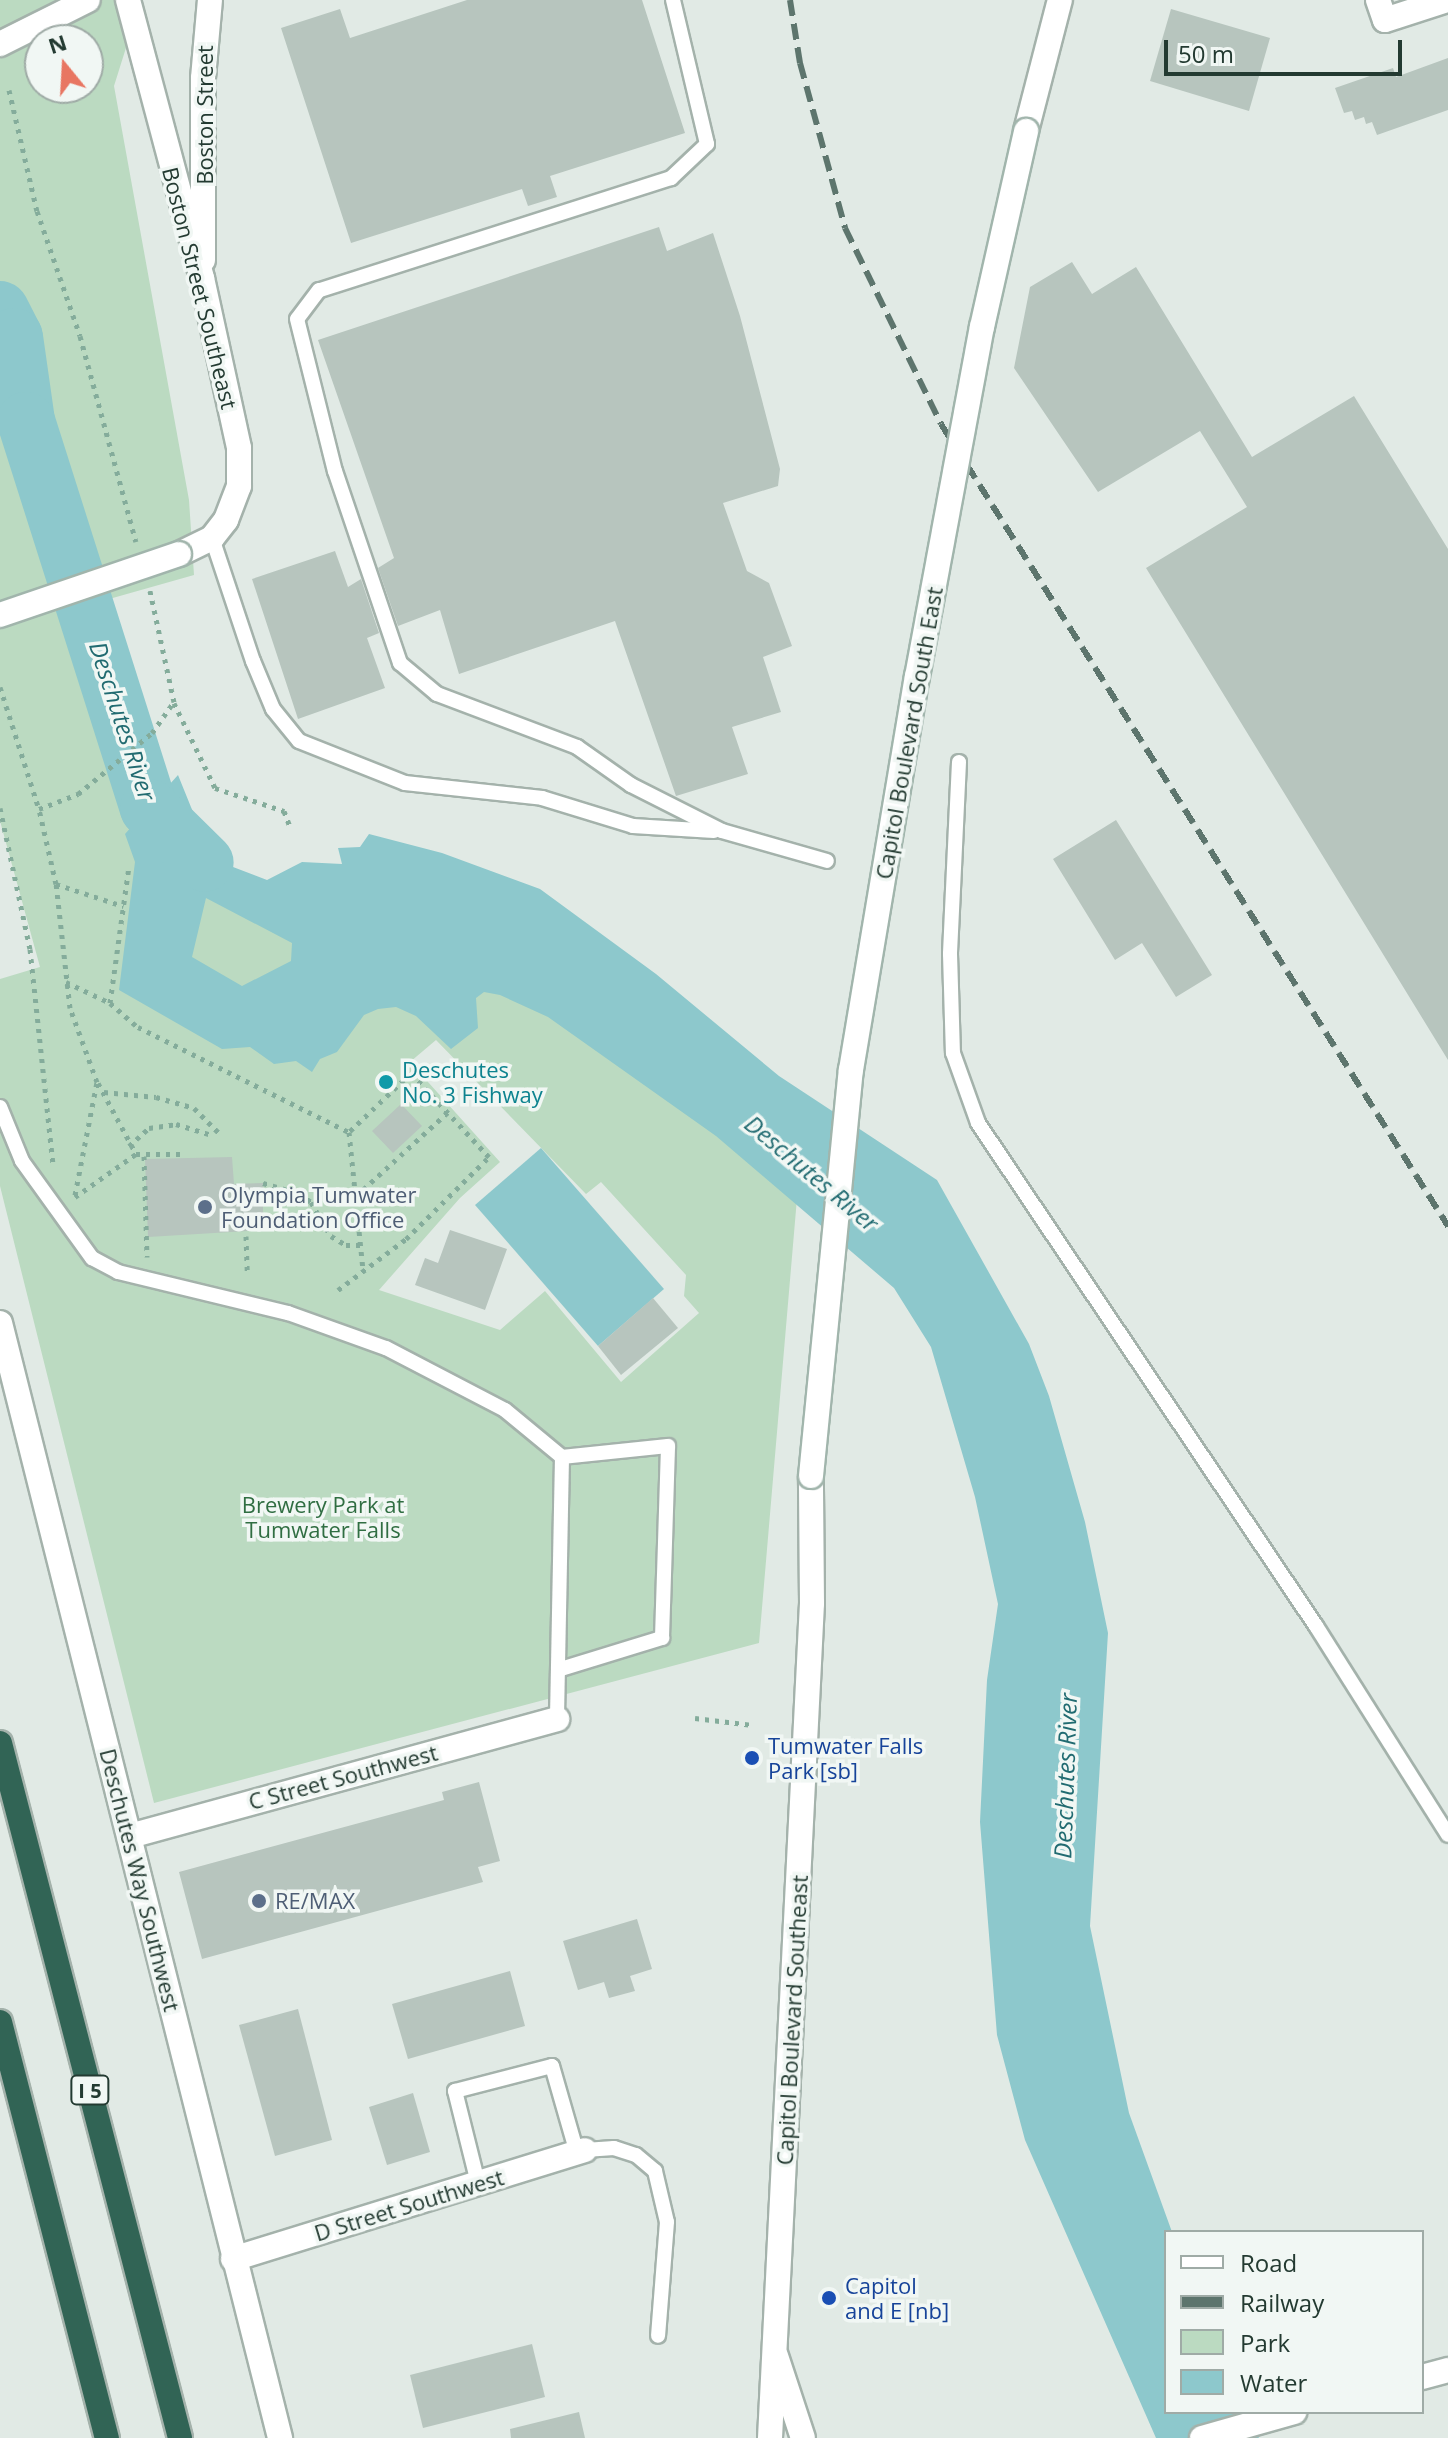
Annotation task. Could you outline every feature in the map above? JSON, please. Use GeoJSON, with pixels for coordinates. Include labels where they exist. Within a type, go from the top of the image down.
{"type":"FeatureCollection","features":[{"type":"Feature","properties":{"kind":"highway","name":"I 5"},"geometry":{"type":"LineString","coordinates":[[0,1743],[180,2438]]}},
{"type":"Feature","properties":{"kind":"highway"},"geometry":{"type":"LineString","coordinates":[[0,2022],[107,2438]]}},
{"type":"Feature","properties":{"kind":"main road"},"geometry":{"type":"LineString","coordinates":[[0,44],[88,0]]}},
{"type":"Feature","properties":{"kind":"main road","name":"Boston Street Southeast"},"geometry":{"type":"LineString","coordinates":[[128,0],[202,278],[239,448],[239,486],[212,538]]}},
{"type":"Feature","properties":{"kind":"main road","name":"Boston Street"},"geometry":{"type":"LineString","coordinates":[[202,278],[203,78],[210,0]]}},
{"type":"Feature","properties":{"kind":"main road","name":"Capitol Boulevard South East"},"geometry":{"type":"LineString","coordinates":[[812,1603],[811,1476],[851,1070],[919,661],[982,327],[1026,131],[1060,0]]}},
{"type":"Feature","properties":{"kind":"main road"},"geometry":{"type":"LineString","coordinates":[[1382,10],[1447,0]]}},
{"type":"Feature","properties":{"kind":"main road"},"geometry":{"type":"LineString","coordinates":[[0,615],[179,554],[212,538]]}},
{"type":"Feature","properties":{"kind":"main road","name":"Deschutes Way Southwest"},"geometry":{"type":"LineString","coordinates":[[0,1323],[280,2438]]}},
{"type":"Feature","properties":{"kind":"main road","name":"Capitol Boulevard Southeast"},"geometry":{"type":"LineString","coordinates":[[770,2438],[812,1603]]}},
{"type":"Feature","properties":{"kind":"main road","name":"C Street Southwest"},"geometry":{"type":"LineString","coordinates":[[130,1836],[557,1719]]}},
{"type":"Feature","properties":{"kind":"main road","name":"D Street Southwest"},"geometry":{"type":"LineString","coordinates":[[233,2259],[581,2151]]}},
{"type":"Feature","properties":{"kind":"main road"},"geometry":{"type":"LineString","coordinates":[[776,2356],[803,2438]]}},
{"type":"Feature","properties":{"kind":"main road"},"geometry":{"type":"LineString","coordinates":[[1424,2376],[1448,2370]]}},
{"type":"Feature","properties":{"kind":"main road"},"geometry":{"type":"LineString","coordinates":[[1202,2438],[1287,2414]]}},
{"type":"Feature","properties":{"kind":"lane"},"geometry":{"type":"LineString","coordinates":[[673,0],[707,144],[671,178],[319,290],[297,319],[335,471],[400,663],[437,694],[577,747],[631,785],[722,831],[827,861]]}},
{"type":"Feature","properties":{"kind":"lane"},"geometry":{"type":"LineString","coordinates":[[212,538],[253,661],[273,709],[299,741],[405,783],[542,798],[633,826],[722,831]]}},
{"type":"Feature","properties":{"kind":"lane"},"geometry":{"type":"LineString","coordinates":[[959,762],[950,954],[953,1053],[978,1123],[1316,1626],[1448,1835]]}},
{"type":"Feature","properties":{"kind":"lane"},"geometry":{"type":"LineString","coordinates":[[0,1107],[22,1161],[92,1258],[118,1272],[315,1321],[427,1367],[505,1410],[562,1457],[668,1446],[662,1638],[561,1669]]}},
{"type":"Feature","properties":{"kind":"lane"},"geometry":{"type":"LineString","coordinates":[[557,1719],[561,1669],[562,1457]]}},
{"type":"Feature","properties":{"kind":"lane"},"geometry":{"type":"LineString","coordinates":[[478,2183],[455,2091],[552,2066],[581,2151],[614,2148],[636,2155],[655,2171],[667,2222],[658,2336]]}},
{"type":"Feature","properties":{"kind":"path"},"geometry":{"type":"LineString","coordinates":[[9,90],[37,211],[80,336],[137,547]]}},
{"type":"Feature","properties":{"kind":"path"},"geometry":{"type":"LineString","coordinates":[[149,586],[174,702],[215,788],[284,811],[291,829]]}},
{"type":"Feature","properties":{"kind":"path"},"geometry":{"type":"LineString","coordinates":[[0,687],[39,809],[56,884],[65,981],[97,1082],[136,1154],[184,1154]]}},
{"type":"Feature","properties":{"kind":"path"},"geometry":{"type":"LineString","coordinates":[[39,809],[78,794],[152,733],[174,702]]}},
{"type":"Feature","properties":{"kind":"path"},"geometry":{"type":"LineString","coordinates":[[0,808],[30,949],[54,1156],[53,1202]]}},
{"type":"Feature","properties":{"kind":"path"},"geometry":{"type":"LineString","coordinates":[[110,1003],[129,866]]}},
{"type":"Feature","properties":{"kind":"path"},"geometry":{"type":"LineString","coordinates":[[56,884],[123,906]]}},
{"type":"Feature","properties":{"kind":"path"},"geometry":{"type":"LineString","coordinates":[[65,981],[110,1003],[138,1027],[349,1132]]}},
{"type":"Feature","properties":{"kind":"path"},"geometry":{"type":"LineString","coordinates":[[338,1290],[406,1239],[489,1157],[411,1073],[349,1132]]}},
{"type":"Feature","properties":{"kind":"path"},"geometry":{"type":"LineString","coordinates":[[68,1223],[97,1082]]}},
{"type":"Feature","properties":{"kind":"path"},"geometry":{"type":"LineString","coordinates":[[104,1092],[184,1105],[212,1121],[221,1135]]}},
{"type":"Feature","properties":{"kind":"path"},"geometry":{"type":"LineString","coordinates":[[356,1196],[449,1111]]}},
{"type":"Feature","properties":{"kind":"path"},"geometry":{"type":"LineString","coordinates":[[129,1146],[149,1128],[176,1124],[211,1135]]}},
{"type":"Feature","properties":{"kind":"path"},"geometry":{"type":"LineString","coordinates":[[349,1132],[363,1269]]}},
{"type":"Feature","properties":{"kind":"path"},"geometry":{"type":"LineString","coordinates":[[75,1197],[136,1154]]}},
{"type":"Feature","properties":{"kind":"path"},"geometry":{"type":"LineString","coordinates":[[144,1156],[147,1258]]}},
{"type":"Feature","properties":{"kind":"path"},"geometry":{"type":"LineString","coordinates":[[263,1183],[299,1193],[311,1202],[331,1236],[346,1245],[360,1245]]}},
{"type":"Feature","properties":{"kind":"path"},"geometry":{"type":"LineString","coordinates":[[246,1236],[247,1272]]}},
{"type":"Feature","properties":{"kind":"path"},"geometry":{"type":"LineString","coordinates":[[695,1718],[753,1725]]}},
{"type":"Feature","properties":{"kind":"green space","name":"Brewery Park at Tumwater Falls"},"geometry":{"type":"Polygon","coordinates":[[[0,0],[141,0],[114,86],[189,500],[194,575],[88,605],[149,808],[210,868],[481,941],[800,1163],[759,1643],[154,1803],[0,1186],[0,979],[40,967],[0,821],[0,0]],[[436,1040],[410,1062],[500,1162],[460,1198],[379,1290],[500,1330],[545,1291],[621,1382],[699,1313],[684,1296],[686,1275],[601,1182],[586,1194],[436,1040]]]}},
{"type":"Feature","properties":{"kind":"water"},"geometry":{"type":"Polygon","coordinates":[[[178,775],[212,859],[267,880],[302,862],[342,864],[338,848],[360,847],[369,834],[442,853],[540,889],[656,974],[779,1076],[937,1180],[1029,1344],[1049,1396],[1085,1522],[1108,1633],[1090,1926],[1129,2113],[1171,2230],[1164,2230],[1164,2414],[1246,2414],[1259,2438],[1156,2438],[1025,2140],[997,2035],[980,1822],[987,1680],[998,1604],[975,1497],[931,1347],[894,1288],[716,1136],[548,1017],[500,995],[484,992],[476,998],[478,1028],[451,1049],[416,1016],[396,1007],[378,1009],[364,1015],[337,1052],[320,1059],[312,1072],[296,1061],[274,1064],[250,1047],[222,1049],[119,990],[135,862],[125,834],[178,775]],[[206,898],[192,957],[242,986],[291,961],[292,943],[206,898]]]}},
{"type":"Feature","properties":{"kind":"water"},"geometry":{"type":"Polygon","coordinates":[[[541,1148],[664,1289],[598,1346],[475,1205],[541,1148]]]}},
{"type":"Feature","properties":{"kind":"building"},"geometry":{"type":"Polygon","coordinates":[[[467,0],[642,0],[685,133],[550,176],[557,197],[528,206],[522,189],[351,243],[281,28],[340,9],[350,38],[467,0]]]}},
{"type":"Feature","properties":{"kind":"building"},"geometry":{"type":"Polygon","coordinates":[[[1171,9],[1270,38],[1249,111],[1150,81],[1171,9]]]}},
{"type":"Feature","properties":{"kind":"building"},"geometry":{"type":"Polygon","coordinates":[[[1448,58],[1448,110],[1377,135],[1372,122],[1366,124],[1364,117],[1355,120],[1352,111],[1344,113],[1335,88],[1393,68],[1396,77],[1448,58]]]}},
{"type":"Feature","properties":{"kind":"building"},"geometry":{"type":"Polygon","coordinates":[[[659,227],[667,251],[713,233],[740,316],[780,469],[778,486],[723,503],[747,571],[769,583],[792,646],[763,657],[781,712],[732,727],[748,774],[676,796],[615,621],[459,674],[440,610],[398,626],[378,568],[394,558],[318,340],[659,227]]]}},
{"type":"Feature","properties":{"kind":"building"},"geometry":{"type":"Polygon","coordinates":[[[1072,262],[1092,294],[1136,267],[1252,457],[1354,396],[1448,549],[1448,1060],[1146,568],[1247,507],[1200,431],[1098,492],[1014,368],[1030,287],[1072,262]]]}},
{"type":"Feature","properties":{"kind":"building"},"geometry":{"type":"Polygon","coordinates":[[[335,551],[348,587],[361,579],[379,633],[367,638],[385,688],[298,719],[252,579],[335,551]]]}},
{"type":"Feature","properties":{"kind":"building"},"geometry":{"type":"Polygon","coordinates":[[[1116,820],[1212,975],[1176,997],[1142,943],[1115,960],[1053,859],[1116,820]]]}},
{"type":"Feature","properties":{"kind":"building"},"geometry":{"type":"Polygon","coordinates":[[[401,1104],[422,1126],[393,1153],[372,1131],[401,1104]]]}},
{"type":"Feature","properties":{"kind":"building","name":"Olympia Tumwater Foundation Office"},"geometry":{"type":"Polygon","coordinates":[[[232,1157],[234,1184],[263,1183],[263,1230],[148,1237],[145,1159],[232,1157]]]}},
{"type":"Feature","properties":{"kind":"building"},"geometry":{"type":"Polygon","coordinates":[[[450,1230],[507,1249],[485,1310],[415,1285],[425,1258],[438,1263],[450,1230]]]}},
{"type":"Feature","properties":{"kind":"building"},"geometry":{"type":"Polygon","coordinates":[[[653,1298],[678,1328],[621,1375],[598,1346],[653,1298]]]}},
{"type":"Feature","properties":{"kind":"building"},"geometry":{"type":"Polygon","coordinates":[[[479,1782],[500,1861],[478,1867],[483,1882],[202,1959],[179,1872],[444,1800],[442,1792],[479,1782]]]}},
{"type":"Feature","properties":{"kind":"building"},"geometry":{"type":"Polygon","coordinates":[[[637,1919],[652,1969],[630,1976],[635,1991],[609,1998],[604,1982],[578,1990],[563,1941],[637,1919]]]}},
{"type":"Feature","properties":{"kind":"building"},"geometry":{"type":"Polygon","coordinates":[[[510,1971],[525,2026],[408,2059],[392,2004],[510,1971]]]}},
{"type":"Feature","properties":{"kind":"building"},"geometry":{"type":"Polygon","coordinates":[[[298,2009],[332,2140],[275,2156],[239,2025],[298,2009]]]}},
{"type":"Feature","properties":{"kind":"building"},"geometry":{"type":"Polygon","coordinates":[[[413,2093],[430,2152],[387,2165],[369,2107],[413,2093]]]}},
{"type":"Feature","properties":{"kind":"building"},"geometry":{"type":"Polygon","coordinates":[[[532,2344],[545,2397],[423,2428],[410,2375],[532,2344]]]}},
{"type":"Feature","properties":{"kind":"building"},"geometry":{"type":"Polygon","coordinates":[[[579,2412],[585,2438],[511,2438],[510,2429],[579,2412]]]}},
{"type":"Feature","properties":{"kind":"waterway","name":"Deschutes River"},"geometry":{"type":"LineString","coordinates":[[0,310],[14,337],[26,421],[149,808],[205,863]]}},
{"type":"Feature","properties":{"kind":"railway"},"geometry":{"type":"LineString","coordinates":[[790,0],[800,63],[845,228],[941,424],[1448,1226]]}},
{"type":"Feature","properties":{"kind":"place","name":"Deschutes No. 3 Fishway"},"geometry":{"type":"Point","coordinates":[386,1082]}},
{"type":"Feature","properties":{"kind":"place","name":"Olympia Tumwater Foundation Office"},"geometry":{"type":"Point","coordinates":[205,1207]}},
{"type":"Feature","properties":{"kind":"place","name":"Tumwater Falls Park [sb]"},"geometry":{"type":"Point","coordinates":[752,1758]}},
{"type":"Feature","properties":{"kind":"place","name":"RE/MAX"},"geometry":{"type":"Point","coordinates":[259,1901]}},
{"type":"Feature","properties":{"kind":"place","name":"Capitol and E [nb]"},"geometry":{"type":"Point","coordinates":[829,2298]}}]}
